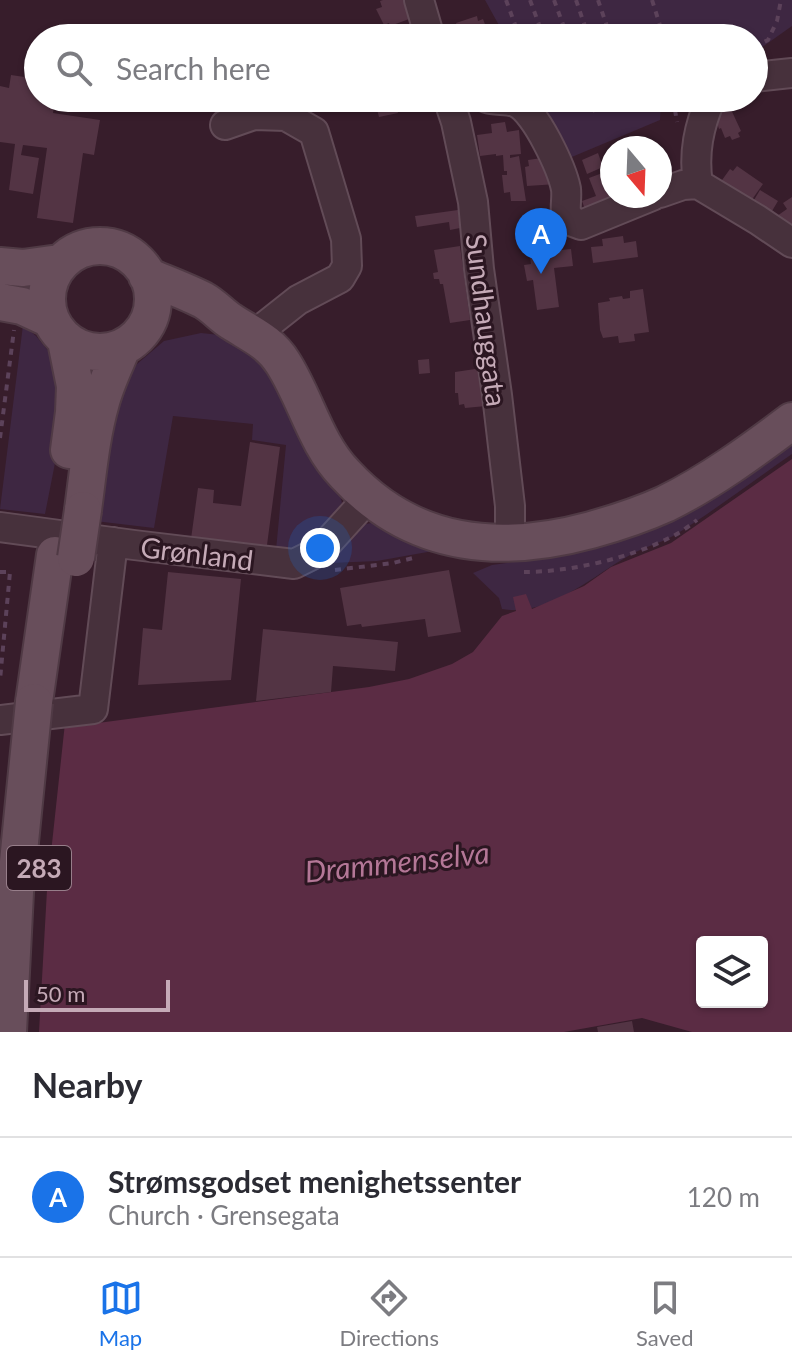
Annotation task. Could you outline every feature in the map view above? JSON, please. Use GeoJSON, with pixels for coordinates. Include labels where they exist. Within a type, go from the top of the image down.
{"type":"FeatureCollection","features":[{"type":"Feature","properties":{"kind":"main road"},"geometry":{"type":"LineString","coordinates":[[0,266],[23,268],[59,263],[88,248],[106,247],[123,252],[137,261],[147,276],[206,302],[276,353],[316,430],[346,476],[389,512],[426,531],[450,538],[510,544],[574,534],[632,518],[667,503],[732,464],[792,421]]}},
{"type":"Feature","properties":{"kind":"main road","name":"283"},"geometry":{"type":"LineString","coordinates":[[8,1032],[15,892],[72,508],[75,398],[72,366],[47,303],[47,288],[59,263]]}},
{"type":"Feature","properties":{"kind":"main road","name":"283"},"geometry":{"type":"LineString","coordinates":[[72,508],[91,448],[101,399],[134,337],[152,313],[153,297],[147,276]]}},
{"type":"Feature","properties":{"kind":"main road"},"geometry":{"type":"LineString","coordinates":[[6,312],[22,306],[85,350],[101,352],[134,337],[192,319],[213,318],[243,328]]}},
{"type":"Feature","properties":{"kind":"main road","name":"283"},"geometry":{"type":"LineString","coordinates":[[29,1032],[45,704]]}},
{"type":"Feature","properties":{"kind":"street"},"geometry":{"type":"LineString","coordinates":[[768,76],[792,73]]}},
{"type":"Feature","properties":{"kind":"street","name":"Sundhauggata"},"geometry":{"type":"LineString","coordinates":[[453,112],[473,202],[510,506],[510,544]]}},
{"type":"Feature","properties":{"kind":"street"},"geometry":{"type":"LineString","coordinates":[[528,112],[538,125],[562,176],[567,194],[566,214],[573,222],[581,225],[623,208]]}},
{"type":"Feature","properties":{"kind":"street"},"geometry":{"type":"LineString","coordinates":[[698,184],[696,149],[705,112]]}},
{"type":"Feature","properties":{"kind":"street"},"geometry":{"type":"LineString","coordinates":[[225,125],[254,115],[286,116],[314,132],[346,239],[347,266],[340,278],[243,328]]}},
{"type":"Feature","properties":{"kind":"street"},"geometry":{"type":"LineString","coordinates":[[672,189],[698,184],[792,243]]}},
{"type":"Feature","properties":{"kind":"street","name":"Grønland"},"geometry":{"type":"LineString","coordinates":[[0,527],[294,564],[320,551],[369,497]]}},
{"type":"Feature","properties":{"kind":"street"},"geometry":{"type":"LineString","coordinates":[[0,720],[93,709],[124,544]]}},
{"type":"Feature","properties":{"kind":"path"},"geometry":{"type":"LineString","coordinates":[[506,0],[515,24]]}},
{"type":"Feature","properties":{"kind":"path"},"geometry":{"type":"LineString","coordinates":[[530,0],[539,24]]}},
{"type":"Feature","properties":{"kind":"path"},"geometry":{"type":"LineString","coordinates":[[554,0],[563,24]]}},
{"type":"Feature","properties":{"kind":"path"},"geometry":{"type":"LineString","coordinates":[[576,0],[584,24]]}},
{"type":"Feature","properties":{"kind":"path"},"geometry":{"type":"LineString","coordinates":[[598,0],[606,24]]}},
{"type":"Feature","properties":{"kind":"path"},"geometry":{"type":"LineString","coordinates":[[652,0],[660,24]]}},
{"type":"Feature","properties":{"kind":"path"},"geometry":{"type":"LineString","coordinates":[[768,40],[777,21],[781,0]]}},
{"type":"Feature","properties":{"kind":"path"},"geometry":{"type":"LineString","coordinates":[[0,438],[15,331],[6,312]]}},
{"type":"Feature","properties":{"kind":"path"},"geometry":{"type":"LineString","coordinates":[[294,564],[327,571],[393,563],[420,556]]}},
{"type":"Feature","properties":{"kind":"path"},"geometry":{"type":"LineString","coordinates":[[0,572],[10,572],[0,680]]}},
{"type":"Feature","properties":{"kind":"shaded area"},"geometry":{"type":"Polygon","coordinates":[[[485,0],[792,0],[792,26],[768,43],[768,24],[498,24],[485,0]]]}},
{"type":"Feature","properties":{"kind":"shaded area"},"geometry":{"type":"Polygon","coordinates":[[[541,112],[660,112],[660,120],[622,136],[600,136],[600,145],[567,159],[541,112]]]}},
{"type":"Feature","properties":{"kind":"shaded area"},"geometry":{"type":"Polygon","coordinates":[[[23,325],[50,353],[57,370],[56,458],[45,514],[0,509],[23,325]]]}},
{"type":"Feature","properties":{"kind":"shaded area"},"geometry":{"type":"Polygon","coordinates":[[[201,333],[229,336],[260,353],[338,488],[342,503],[311,543],[296,550],[276,550],[286,445],[252,440],[253,424],[173,416],[154,528],[95,521],[114,400],[137,364],[164,341],[201,333]]]}},
{"type":"Feature","properties":{"kind":"shaded area"},"geometry":{"type":"Polygon","coordinates":[[[792,440],[792,454],[705,516],[552,601],[519,610],[502,609],[499,598],[473,573],[492,565],[568,554],[636,535],[792,440]]]}},
{"type":"Feature","properties":{"kind":"shaded area"},"geometry":{"type":"Polygon","coordinates":[[[376,522],[433,551],[377,561],[331,563],[361,525],[376,522]]]}},
{"type":"Feature","properties":{"kind":"water","name":"Drammenselva"},"geometry":{"type":"Polygon","coordinates":[[[792,459],[792,1032],[692,1032],[642,1018],[564,1032],[0,1032],[0,736],[369,687],[409,679],[452,664],[473,652],[502,616],[516,611],[513,597],[526,594],[532,609],[584,586],[611,567],[671,543],[792,459]]]}},
{"type":"Feature","properties":{"kind":"pier"},"geometry":{"type":"Polygon","coordinates":[[[65,723],[47,890],[39,1032],[0,1032],[0,732],[65,723]]]}},
{"type":"Feature","properties":{"kind":"building"},"geometry":{"type":"Polygon","coordinates":[[[405,0],[412,18],[396,24],[384,24],[376,9],[382,7],[380,1],[405,0]]]}},
{"type":"Feature","properties":{"kind":"building"},"geometry":{"type":"Polygon","coordinates":[[[477,16],[478,21],[483,19],[485,24],[456,24],[477,16]]]}},
{"type":"Feature","properties":{"kind":"building"},"geometry":{"type":"Polygon","coordinates":[[[11,75],[24,77],[24,112],[53,112],[100,120],[94,155],[83,153],[73,223],[37,218],[47,148],[23,145],[21,155],[39,158],[33,194],[9,190],[15,144],[0,142],[0,86],[9,88],[11,75]]]}},
{"type":"Feature","properties":{"kind":"building"},"geometry":{"type":"Polygon","coordinates":[[[378,112],[398,113],[379,117],[378,112]]]}},
{"type":"Feature","properties":{"kind":"building"},"geometry":{"type":"Polygon","coordinates":[[[714,112],[732,112],[741,131],[738,133],[740,137],[732,140],[730,136],[725,138],[714,112]]]}},
{"type":"Feature","properties":{"kind":"building"},"geometry":{"type":"Polygon","coordinates":[[[505,122],[507,132],[519,130],[521,154],[510,155],[510,158],[519,156],[526,201],[511,201],[510,192],[504,193],[502,175],[507,175],[507,171],[504,171],[503,155],[480,156],[477,135],[492,133],[491,124],[505,122]]]}},
{"type":"Feature","properties":{"kind":"building"},"geometry":{"type":"Polygon","coordinates":[[[598,153],[600,168],[587,174],[582,160],[598,153]]]}},
{"type":"Feature","properties":{"kind":"building"},"geometry":{"type":"Polygon","coordinates":[[[549,157],[557,184],[527,186],[525,167],[529,166],[528,160],[549,157]]]}},
{"type":"Feature","properties":{"kind":"building"},"geometry":{"type":"Polygon","coordinates":[[[737,166],[763,184],[746,208],[717,187],[730,169],[733,171],[737,166]]]}},
{"type":"Feature","properties":{"kind":"building"},"geometry":{"type":"Polygon","coordinates":[[[600,174],[600,208],[613,208],[588,218],[582,201],[596,196],[589,178],[600,174]]]}},
{"type":"Feature","properties":{"kind":"building"},"geometry":{"type":"Polygon","coordinates":[[[760,190],[778,201],[766,221],[748,210],[760,190]]]}},
{"type":"Feature","properties":{"kind":"building"},"geometry":{"type":"Polygon","coordinates":[[[792,197],[792,238],[771,225],[787,209],[783,203],[792,197]]]}},
{"type":"Feature","properties":{"kind":"building"},"geometry":{"type":"Polygon","coordinates":[[[458,210],[460,228],[450,230],[449,222],[417,227],[415,216],[458,210]]]}},
{"type":"Feature","properties":{"kind":"building"},"geometry":{"type":"Polygon","coordinates":[[[623,236],[624,243],[636,241],[638,257],[593,263],[591,247],[603,246],[602,239],[623,236]]]}},
{"type":"Feature","properties":{"kind":"building"},"geometry":{"type":"Polygon","coordinates":[[[460,246],[470,320],[450,323],[443,284],[439,279],[434,279],[433,273],[438,272],[434,250],[460,246]]]}},
{"type":"Feature","properties":{"kind":"building"},"geometry":{"type":"Polygon","coordinates":[[[551,246],[551,251],[571,249],[573,266],[554,268],[559,307],[537,310],[533,280],[527,281],[524,265],[531,264],[529,249],[551,246]]]}},
{"type":"Feature","properties":{"kind":"building"},"geometry":{"type":"Polygon","coordinates":[[[643,289],[649,332],[634,334],[635,341],[619,343],[618,336],[603,338],[598,303],[610,301],[609,298],[630,298],[630,291],[643,289]]]}},
{"type":"Feature","properties":{"kind":"building"},"geometry":{"type":"Polygon","coordinates":[[[429,359],[430,373],[419,374],[418,360],[429,359]]]}},
{"type":"Feature","properties":{"kind":"building"},"geometry":{"type":"Polygon","coordinates":[[[482,368],[486,406],[465,408],[464,404],[459,405],[458,393],[455,393],[455,372],[482,368]]]}},
{"type":"Feature","properties":{"kind":"building"},"geometry":{"type":"Polygon","coordinates":[[[250,442],[280,447],[267,545],[191,539],[198,488],[214,490],[213,503],[241,506],[250,442]]]}},
{"type":"Feature","properties":{"kind":"building"},"geometry":{"type":"Polygon","coordinates":[[[449,570],[461,632],[428,637],[425,619],[347,626],[340,588],[449,570]]]}},
{"type":"Feature","properties":{"kind":"building"},"geometry":{"type":"Polygon","coordinates":[[[168,572],[241,579],[231,680],[138,685],[143,628],[162,630],[168,572]]]}},
{"type":"Feature","properties":{"kind":"building"},"geometry":{"type":"Polygon","coordinates":[[[263,629],[398,642],[395,671],[333,666],[331,692],[256,701],[263,629]]]}},
{"type":"Feature","properties":{"kind":"building"},"geometry":{"type":"Polygon","coordinates":[[[632,1021],[634,1032],[598,1032],[597,1027],[632,1021]]]}},
{"type":"Feature","properties":{"kind":"place","name":"Strømsgodset menighetssenter"},"geometry":{"type":"Point","coordinates":[541,274]}}]}
